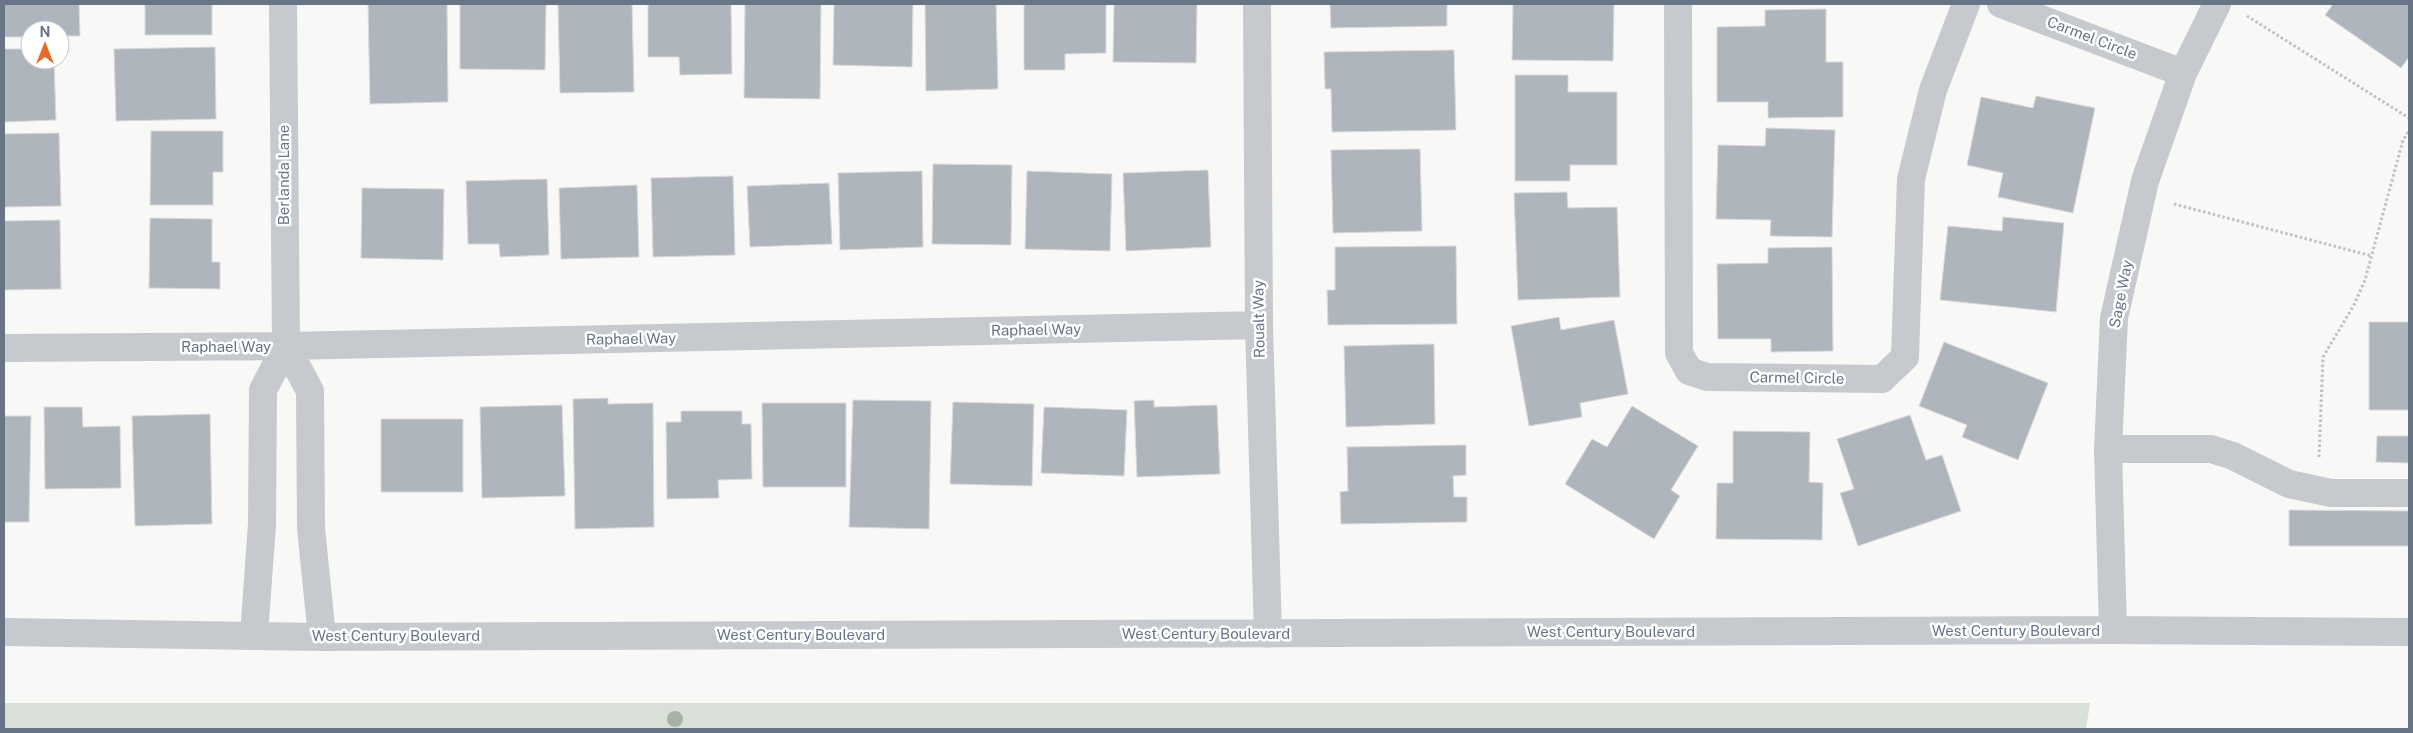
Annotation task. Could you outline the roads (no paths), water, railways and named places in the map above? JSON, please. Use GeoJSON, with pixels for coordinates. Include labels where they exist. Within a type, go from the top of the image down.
{"type":"FeatureCollection","features":[{"type":"Feature","properties":{"kind":"street","name":"Berlanda Lane"},"geometry":{"type":"LineString","coordinates":[[283,4],[286,346],[310,391],[311,528],[322,637]]}},
{"type":"Feature","properties":{"kind":"street","name":"Roualt Way"},"geometry":{"type":"LineString","coordinates":[[1257,4],[1258,325],[1268,634]]}},
{"type":"Feature","properties":{"kind":"street","name":"Carmel Circle"},"geometry":{"type":"LineString","coordinates":[[1678,4],[1679,354],[1690,371],[1708,377],[1882,379],[1905,356],[1911,179],[1933,90],[1966,4]]}},
{"type":"Feature","properties":{"kind":"street","name":"Carmel Circle"},"geometry":{"type":"LineString","coordinates":[[2001,4],[2183,73]]}},
{"type":"Feature","properties":{"kind":"street","name":"Sage Way"},"geometry":{"type":"LineString","coordinates":[[2113,630],[2108,449],[2114,318],[2145,181],[2183,73],[2217,4]]}},
{"type":"Feature","properties":{"kind":"street","name":"Raphael Way"},"geometry":{"type":"LineString","coordinates":[[4,348],[286,346],[1258,325]]}},
{"type":"Feature","properties":{"kind":"street","name":"Berlanda Lane"},"geometry":{"type":"LineString","coordinates":[[254,635],[262,524],[263,390],[286,346]]}},
{"type":"Feature","properties":{"kind":"street"},"geometry":{"type":"LineString","coordinates":[[2108,449],[2211,449],[2234,456],[2288,484],[2331,493],[2409,494]]}},
{"type":"Feature","properties":{"kind":"street","name":"West Century Boulevard"},"geometry":{"type":"LineString","coordinates":[[4,632],[322,637],[2113,630],[2409,632]]}}]}
